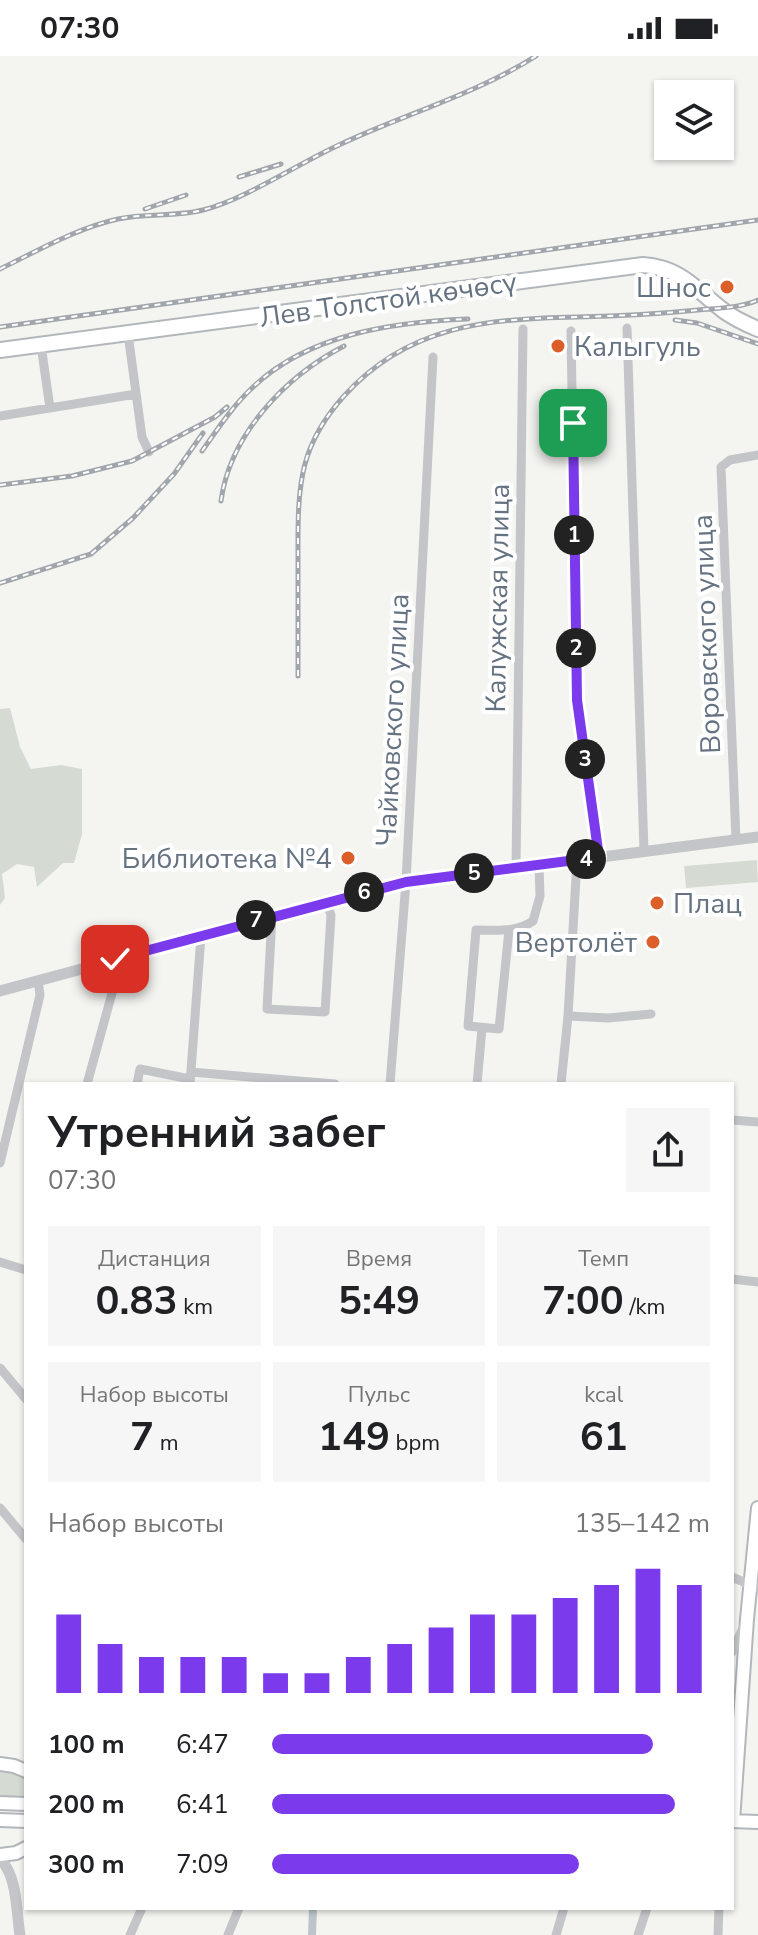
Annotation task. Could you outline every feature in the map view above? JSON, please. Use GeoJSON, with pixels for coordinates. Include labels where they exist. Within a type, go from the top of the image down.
{"type":"FeatureCollection","features":[{"type":"Feature","properties":{"kind":"main road","name":"Лев Толстой көчөсү"},"geometry":{"type":"LineString","coordinates":[[0,350],[643,265],[656,266],[687,278],[720,308],[758,329]]}},
{"type":"Feature","properties":{"kind":"main road"},"geometry":{"type":"LineString","coordinates":[[734,1794],[747,1619],[754,1587],[758,1508]]}},
{"type":"Feature","properties":{"kind":"main road"},"geometry":{"type":"LineString","coordinates":[[3,1763],[24,1770]]}},
{"type":"Feature","properties":{"kind":"main road"},"geometry":{"type":"LineString","coordinates":[[0,1803],[24,1804]]}},
{"type":"Feature","properties":{"kind":"main road"},"geometry":{"type":"LineString","coordinates":[[0,1820],[24,1821]]}},
{"type":"Feature","properties":{"kind":"main road"},"geometry":{"type":"LineString","coordinates":[[734,1821],[758,1822]]}},
{"type":"Feature","properties":{"kind":"main road"},"geometry":{"type":"LineString","coordinates":[[0,1857],[24,1849]]}},
{"type":"Feature","properties":{"kind":"street"},"geometry":{"type":"LineString","coordinates":[[627,328],[644,851]]}},
{"type":"Feature","properties":{"kind":"street","name":"Калужская улица"},"geometry":{"type":"LineString","coordinates":[[516,868],[523,329]]}},
{"type":"Feature","properties":{"kind":"street"},"geometry":{"type":"LineString","coordinates":[[571,331],[577,700],[599,857]]}},
{"type":"Feature","properties":{"kind":"street"},"geometry":{"type":"LineString","coordinates":[[128,334],[142,437],[149,452]]}},
{"type":"Feature","properties":{"kind":"street"},"geometry":{"type":"LineString","coordinates":[[41,345],[50,408]]}},
{"type":"Feature","properties":{"kind":"street","name":"Чайковского улица"},"geometry":{"type":"LineString","coordinates":[[390,1082],[406,882],[433,357]]}},
{"type":"Feature","properties":{"kind":"street"},"geometry":{"type":"LineString","coordinates":[[0,416],[136,394]]}},
{"type":"Feature","properties":{"kind":"street","name":"Воровского улица"},"geometry":{"type":"LineString","coordinates":[[736,840],[721,467],[730,460],[758,455]]}},
{"type":"Feature","properties":{"kind":"street"},"geometry":{"type":"LineString","coordinates":[[0,991],[406,882],[758,837]]}},
{"type":"Feature","properties":{"kind":"street"},"geometry":{"type":"LineString","coordinates":[[561,1082],[577,860]]}},
{"type":"Feature","properties":{"kind":"street"},"geometry":{"type":"LineString","coordinates":[[509,930],[499,1029],[468,1026],[476,930],[509,930],[529,925],[535,918],[540,896],[539,865]]}},
{"type":"Feature","properties":{"kind":"street"},"geometry":{"type":"LineString","coordinates":[[272,916],[267,1009],[325,1012],[331,915],[326,902]]}},
{"type":"Feature","properties":{"kind":"street"},"geometry":{"type":"LineString","coordinates":[[190,1078],[201,936]]}},
{"type":"Feature","properties":{"kind":"street"},"geometry":{"type":"LineString","coordinates":[[88,1082],[117,975],[115,959]]}},
{"type":"Feature","properties":{"kind":"street"},"geometry":{"type":"LineString","coordinates":[[0,1163],[41,990],[38,980]]}},
{"type":"Feature","properties":{"kind":"street"},"geometry":{"type":"LineString","coordinates":[[568,1016],[608,1018],[651,1014]]}},
{"type":"Feature","properties":{"kind":"street"},"geometry":{"type":"LineString","coordinates":[[477,1082],[482,1028]]}},
{"type":"Feature","properties":{"kind":"street"},"geometry":{"type":"LineString","coordinates":[[137,1082],[140,1069],[190,1078],[287,1082]]}},
{"type":"Feature","properties":{"kind":"street"},"geometry":{"type":"LineString","coordinates":[[734,1120],[758,1122]]}},
{"type":"Feature","properties":{"kind":"street"},"geometry":{"type":"LineString","coordinates":[[0,1262],[24,1269]]}},
{"type":"Feature","properties":{"kind":"street"},"geometry":{"type":"LineString","coordinates":[[734,1279],[758,1282]]}},
{"type":"Feature","properties":{"kind":"street"},"geometry":{"type":"LineString","coordinates":[[0,1368],[24,1397]]}},
{"type":"Feature","properties":{"kind":"street"},"geometry":{"type":"LineString","coordinates":[[0,1508],[24,1537]]}},
{"type":"Feature","properties":{"kind":"street"},"geometry":{"type":"LineString","coordinates":[[734,1578],[754,1587]]}},
{"type":"Feature","properties":{"kind":"street"},"geometry":{"type":"LineString","coordinates":[[734,1648],[747,1619]]}},
{"type":"Feature","properties":{"kind":"street"},"geometry":{"type":"LineString","coordinates":[[11,1877],[13,1866],[24,1850]]}},
{"type":"Feature","properties":{"kind":"street"},"geometry":{"type":"LineString","coordinates":[[0,1857],[11,1877],[20,1935]]}},
{"type":"Feature","properties":{"kind":"street"},"geometry":{"type":"LineString","coordinates":[[130,1935],[141,1910]]}},
{"type":"Feature","properties":{"kind":"street"},"geometry":{"type":"LineString","coordinates":[[228,1935],[238,1910]]}},
{"type":"Feature","properties":{"kind":"street"},"geometry":{"type":"LineString","coordinates":[[556,1935],[563,1910]]}},
{"type":"Feature","properties":{"kind":"street"},"geometry":{"type":"LineString","coordinates":[[638,1935],[646,1910]]}},
{"type":"Feature","properties":{"kind":"street"},"geometry":{"type":"LineString","coordinates":[[718,1935],[719,1910]]}},
{"type":"Feature","properties":{"kind":"shaded area"},"geometry":{"type":"Polygon","coordinates":[[[10,708],[20,747],[31,769],[61,765],[82,769],[82,834],[74,863],[63,863],[37,887],[34,867],[17,864],[2,874],[5,898],[0,905],[0,709],[10,708]]]}},
{"type":"Feature","properties":{"kind":"shaded area"},"geometry":{"type":"Polygon","coordinates":[[[757,860],[758,882],[686,888],[684,866],[757,860]]]}},
{"type":"Feature","properties":{"kind":"shaded area"},"geometry":{"type":"Polygon","coordinates":[[[0,1770],[24,1777],[24,1797],[0,1796],[0,1770]]]}},
{"type":"Feature","properties":{"kind":"waterway"},"geometry":{"type":"LineString","coordinates":[[312,1935],[313,1910]]}},
{"type":"Feature","properties":{"kind":"railway"},"geometry":{"type":"LineString","coordinates":[[0,269],[103,223],[129,217],[192,212],[220,205],[341,144],[465,93],[536,56]]}},
{"type":"Feature","properties":{"kind":"railway"},"geometry":{"type":"LineString","coordinates":[[239,177],[281,164]]}},
{"type":"Feature","properties":{"kind":"railway"},"geometry":{"type":"LineString","coordinates":[[145,209],[186,195]]}},
{"type":"Feature","properties":{"kind":"railway"},"geometry":{"type":"LineString","coordinates":[[0,327],[758,220]]}},
{"type":"Feature","properties":{"kind":"railway"},"geometry":{"type":"LineString","coordinates":[[298,676],[298,512],[305,464],[326,419],[369,372],[422,340],[481,324],[683,311],[736,306],[758,300]]}},
{"type":"Feature","properties":{"kind":"railway"},"geometry":{"type":"LineString","coordinates":[[202,451],[251,389],[273,370],[298,355],[352,334],[410,323],[468,319]]}},
{"type":"Feature","properties":{"kind":"railway"},"geometry":{"type":"LineString","coordinates":[[675,320],[697,323],[758,344]]}},
{"type":"Feature","properties":{"kind":"railway"},"geometry":{"type":"LineString","coordinates":[[221,501],[226,476],[236,453],[264,410],[302,373],[344,346]]}},
{"type":"Feature","properties":{"kind":"railway"},"geometry":{"type":"LineString","coordinates":[[0,485],[72,476],[132,461],[215,417],[227,407]]}},
{"type":"Feature","properties":{"kind":"railway"},"geometry":{"type":"LineString","coordinates":[[0,583],[91,554],[133,518],[174,474],[203,433]]}},
{"type":"Feature","properties":{"kind":"place","name":"Шнос"},"geometry":{"type":"Point","coordinates":[727,287]}},
{"type":"Feature","properties":{"kind":"place","name":"Калыгуль"},"geometry":{"type":"Point","coordinates":[558,346]}},
{"type":"Feature","properties":{"kind":"place","name":"Библиотека №4"},"geometry":{"type":"Point","coordinates":[348,858]}},
{"type":"Feature","properties":{"kind":"place","name":"Плац"},"geometry":{"type":"Point","coordinates":[657,903]}},
{"type":"Feature","properties":{"kind":"place","name":"Вертолёт"},"geometry":{"type":"Point","coordinates":[653,942]}},
{"type":"Feature","properties":{"kind":"route"},"geometry":{"type":"LineString","coordinates":[[115,959],[406,882],[599,857],[577,700],[573,423]]}}]}
